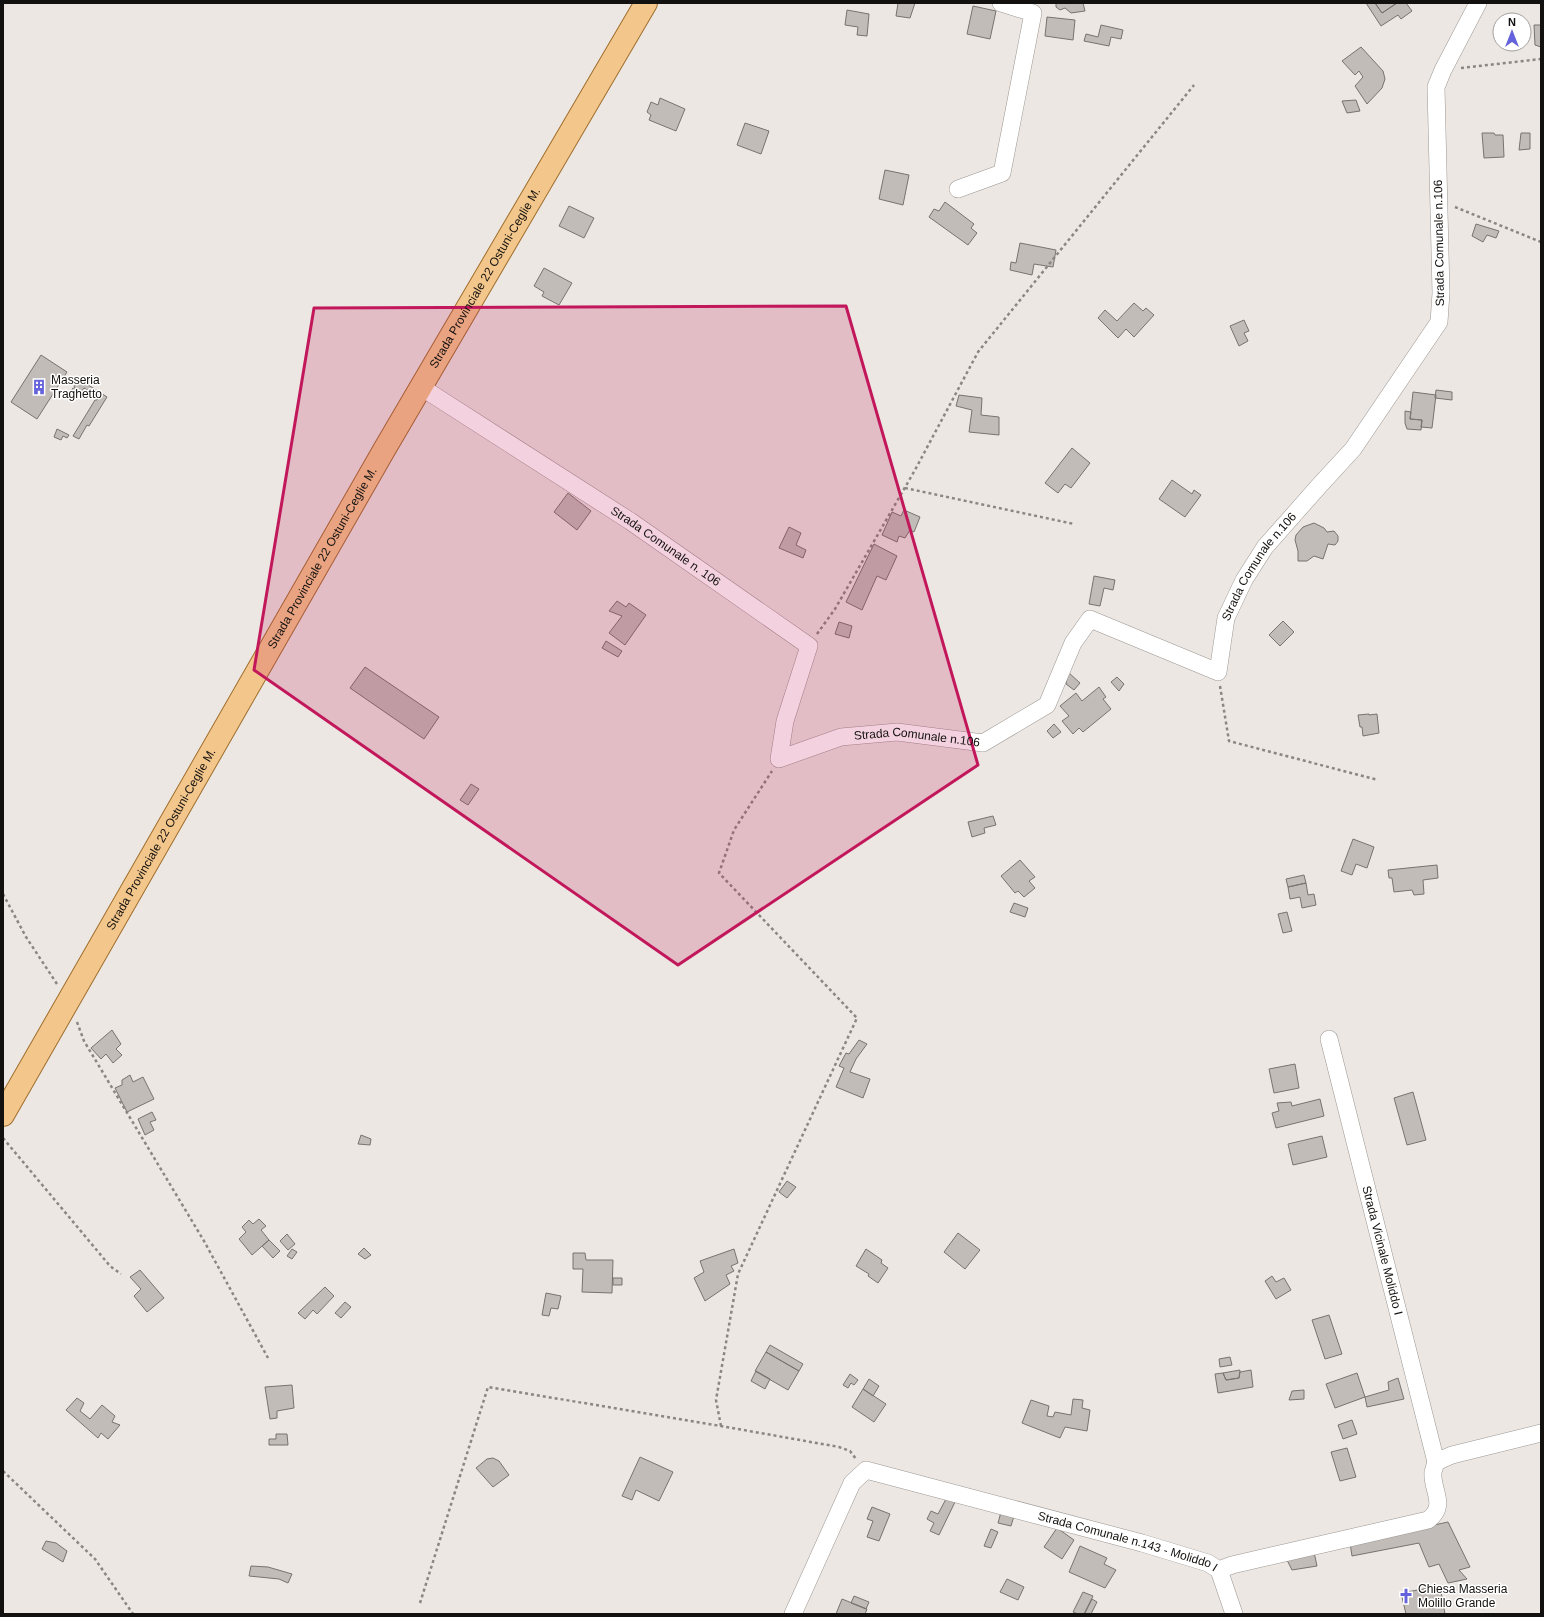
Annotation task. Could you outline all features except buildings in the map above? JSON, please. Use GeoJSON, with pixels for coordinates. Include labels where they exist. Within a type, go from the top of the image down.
{"type":"FeatureCollection","features":[{"type":"Feature","properties":{"kind":"main road","name":"Strada Provinciale 22 Ostuni-Ceglie M."},"geometry":{"type":"LineString","coordinates":[[3,1115],[421,387],[646,3]]}},
{"type":"Feature","properties":{"kind":"street"},"geometry":{"type":"LineString","coordinates":[[958,189],[1002,173],[1033,13],[1001,3]]}},
{"type":"Feature","properties":{"kind":"street","name":"Strada Comunale n.106"},"geometry":{"type":"LineString","coordinates":[[779,759],[841,737],[898,732],[982,743],[1048,705],[1073,642],[1090,619],[1218,672],[1226,618],[1244,580],[1265,547],[1353,450],[1439,322],[1441,293],[1436,87],[1443,70],[1478,3]]}},
{"type":"Feature","properties":{"kind":"street","name":"Strada Comunale n. 106"},"geometry":{"type":"LineString","coordinates":[[421,387],[630,521],[809,646]]}},
{"type":"Feature","properties":{"kind":"street"},"geometry":{"type":"LineString","coordinates":[[779,759],[785,721],[809,646]]}},
{"type":"Feature","properties":{"kind":"street","name":"Strada Vicinale Moliddo I"},"geometry":{"type":"LineString","coordinates":[[1329,1039],[1436,1462]]}},
{"type":"Feature","properties":{"kind":"street"},"geometry":{"type":"LineString","coordinates":[[1436,1462],[1452,1455],[1541,1432]]}},
{"type":"Feature","properties":{"kind":"street","name":"Strada Comunale n.143 - Moliddo I"},"geometry":{"type":"LineString","coordinates":[[866,1470],[1142,1543],[1208,1563],[1219,1570],[1428,1520],[1435,1515],[1437,1508],[1438,1497],[1433,1473],[1436,1462]]}},
{"type":"Feature","properties":{"kind":"street"},"geometry":{"type":"LineString","coordinates":[[793,1614],[852,1483],[866,1470]]}},
{"type":"Feature","properties":{"kind":"street"},"geometry":{"type":"LineString","coordinates":[[1219,1570],[1234,1614]]}},
{"type":"Feature","properties":{"kind":"path"},"geometry":{"type":"LineString","coordinates":[[1443,70],[1541,59]]}},
{"type":"Feature","properties":{"kind":"path"},"geometry":{"type":"LineString","coordinates":[[809,646],[835,609],[905,488],[978,352],[1194,85]]}},
{"type":"Feature","properties":{"kind":"path"},"geometry":{"type":"LineString","coordinates":[[1439,200],[1541,242]]}},
{"type":"Feature","properties":{"kind":"path"},"geometry":{"type":"LineString","coordinates":[[905,488],[1074,524]]}},
{"type":"Feature","properties":{"kind":"path"},"geometry":{"type":"LineString","coordinates":[[1218,672],[1229,741],[1378,780]]}},
{"type":"Feature","properties":{"kind":"path"},"geometry":{"type":"LineString","coordinates":[[721,1426],[716,1400],[738,1274],[857,1018],[719,873],[734,830],[779,759]]}},
{"type":"Feature","properties":{"kind":"path"},"geometry":{"type":"LineString","coordinates":[[3,894],[26,937],[68,1001],[84,1041],[204,1241],[268,1358]]}},
{"type":"Feature","properties":{"kind":"path"},"geometry":{"type":"LineString","coordinates":[[3,1138],[110,1266],[121,1274]]}},
{"type":"Feature","properties":{"kind":"path"},"geometry":{"type":"LineString","coordinates":[[420,1603],[488,1387],[838,1447],[850,1451],[866,1470]]}},
{"type":"Feature","properties":{"kind":"path"},"geometry":{"type":"LineString","coordinates":[[3,1471],[95,1559],[133,1614]]}},
{"type":"Feature","properties":{"kind":"highlighted area"},"geometry":{"type":"Polygon","coordinates":[[[846,306],[978,765],[678,965],[254,670],[314,308],[846,306]]]}},
{"type":"Feature","properties":{"kind":"place","name":"Masseria Traghetto"},"geometry":{"type":"Point","coordinates":[39,387]}},
{"type":"Feature","properties":{"kind":"place","name":"Chiesa Masseria Molillo Grande"},"geometry":{"type":"Point","coordinates":[1406,1596]}}]}
